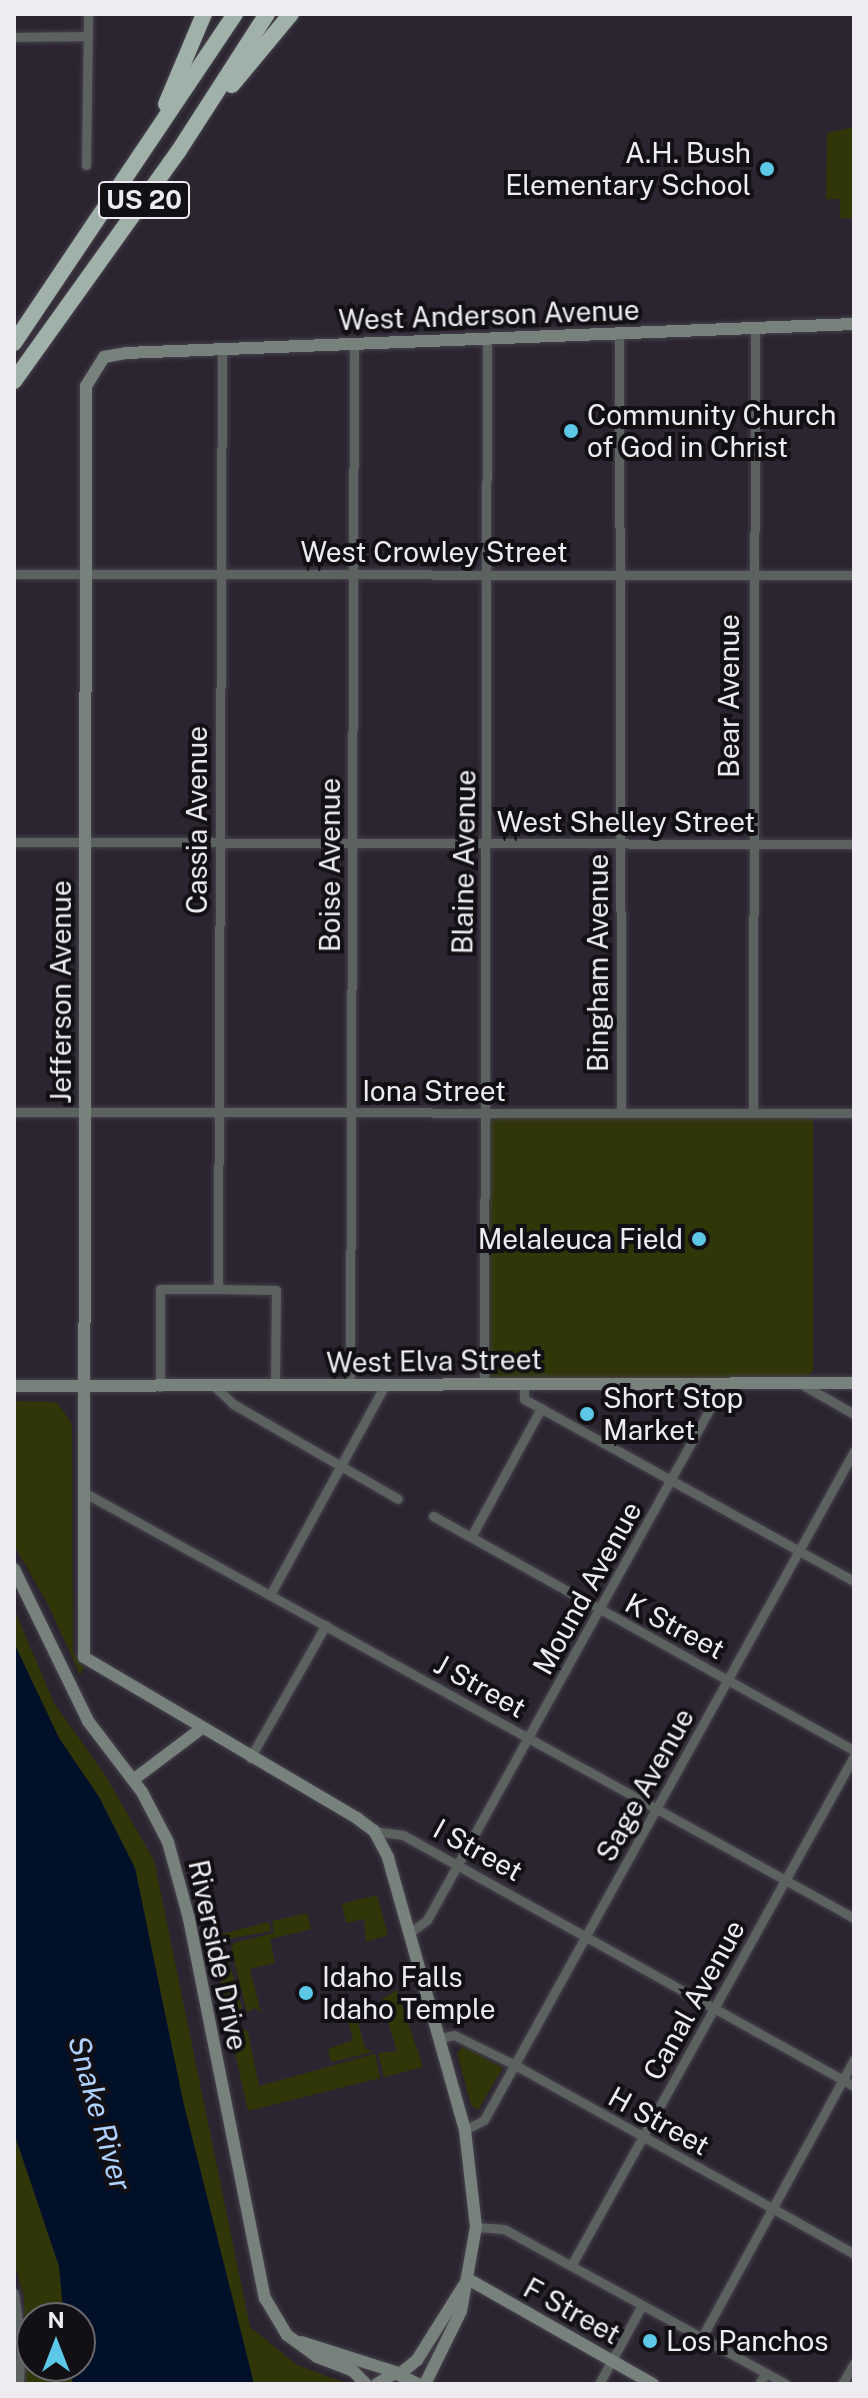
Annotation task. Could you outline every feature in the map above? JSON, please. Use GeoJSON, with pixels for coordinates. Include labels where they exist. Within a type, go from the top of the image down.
{"type":"FeatureCollection","features":[{"type":"Feature","properties":{"kind":"highway"},"geometry":{"type":"LineString","coordinates":[[137,164],[204,14]]}},
{"type":"Feature","properties":{"kind":"highway","name":"US 20"},"geometry":{"type":"LineString","coordinates":[[14,343],[235,14]]}},
{"type":"Feature","properties":{"kind":"highway","name":"US 20"},"geometry":{"type":"LineString","coordinates":[[14,381],[178,152],[267,14]]}},
{"type":"Feature","properties":{"kind":"highway"},"geometry":{"type":"LineString","coordinates":[[178,152],[291,14]]}},
{"type":"Feature","properties":{"kind":"street"},"geometry":{"type":"LineString","coordinates":[[86,165],[88,14]]}},
{"type":"Feature","properties":{"kind":"street"},"geometry":{"type":"LineString","coordinates":[[14,37],[88,36]]}},
{"type":"Feature","properties":{"kind":"street","name":"West Anderson Avenue"},"geometry":{"type":"LineString","coordinates":[[126,353],[854,324]]}},
{"type":"Feature","properties":{"kind":"street","name":"Bear Avenue"},"geometry":{"type":"LineString","coordinates":[[753,1113],[751,844],[755,328]]}},
{"type":"Feature","properties":{"kind":"street","name":"Bingham Avenue"},"geometry":{"type":"LineString","coordinates":[[619,333],[621,1113]]}},
{"type":"Feature","properties":{"kind":"street","name":"Blaine Avenue"},"geometry":{"type":"LineString","coordinates":[[484,1384],[487,340]]}},
{"type":"Feature","properties":{"kind":"street","name":"Boise Avenue"},"geometry":{"type":"LineString","coordinates":[[350,1386],[354,344]]}},
{"type":"Feature","properties":{"kind":"street","name":"Cassia Avenue"},"geometry":{"type":"LineString","coordinates":[[218,1289],[222,351]]}},
{"type":"Feature","properties":{"kind":"street","name":"Jefferson Avenue"},"geometry":{"type":"LineString","coordinates":[[84,1654],[86,386],[104,357],[126,353]]}},
{"type":"Feature","properties":{"kind":"street","name":"West Crowley Street"},"geometry":{"type":"LineString","coordinates":[[14,574],[854,575]]}},
{"type":"Feature","properties":{"kind":"street","name":"West Shelley Street"},"geometry":{"type":"LineString","coordinates":[[14,842],[854,844]]}},
{"type":"Feature","properties":{"kind":"street","name":"Iona Street"},"geometry":{"type":"LineString","coordinates":[[14,1112],[854,1113]]}},
{"type":"Feature","properties":{"kind":"street"},"geometry":{"type":"LineString","coordinates":[[160,1387],[160,1289],[276,1290],[275,1386]]}},
{"type":"Feature","properties":{"kind":"street","name":"Mound Avenue"},"geometry":{"type":"LineString","coordinates":[[411,1932],[427,1920],[724,1383]]}},
{"type":"Feature","properties":{"kind":"street"},"geometry":{"type":"LineString","coordinates":[[800,1383],[854,1414]]}},
{"type":"Feature","properties":{"kind":"street","name":"West Elva Street"},"geometry":{"type":"LineString","coordinates":[[14,1386],[854,1383]]}},
{"type":"Feature","properties":{"kind":"street"},"geometry":{"type":"LineString","coordinates":[[524,1384],[524,1399],[854,1581]]}},
{"type":"Feature","properties":{"kind":"street"},"geometry":{"type":"LineString","coordinates":[[270,1595],[385,1385]]}},
{"type":"Feature","properties":{"kind":"street"},"geometry":{"type":"LineString","coordinates":[[215,1387],[233,1404],[398,1499]]}},
{"type":"Feature","properties":{"kind":"street"},"geometry":{"type":"LineString","coordinates":[[471,1537],[541,1408]]}},
{"type":"Feature","properties":{"kind":"street","name":"Sage Avenue"},"geometry":{"type":"LineString","coordinates":[[465,2130],[484,2120],[854,1451]]}},
{"type":"Feature","properties":{"kind":"street","name":"J Street"},"geometry":{"type":"LineString","coordinates":[[85,1493],[854,1918]]}},
{"type":"Feature","properties":{"kind":"street","name":"K Street"},"geometry":{"type":"LineString","coordinates":[[433,1516],[854,1753]]}},
{"type":"Feature","properties":{"kind":"street","name":"Riverside Drive"},"geometry":{"type":"LineString","coordinates":[[14,1569],[88,1721],[133,1780],[168,1842],[180,1878],[261,2284],[287,2335],[317,2357],[353,2371],[366,2384]]}},
{"type":"Feature","properties":{"kind":"street"},"geometry":{"type":"LineString","coordinates":[[250,1758],[326,1625]]}},
{"type":"Feature","properties":{"kind":"street","name":"I Street"},"geometry":{"type":"LineString","coordinates":[[84,1654],[374,1831],[403,1835],[854,2086]]}},
{"type":"Feature","properties":{"kind":"street"},"geometry":{"type":"LineString","coordinates":[[133,1780],[202,1728]]}},
{"type":"Feature","properties":{"kind":"street","name":"Canal Avenue"},"geometry":{"type":"LineString","coordinates":[[571,2266],[854,1753]]}},
{"type":"Feature","properties":{"kind":"street"},"geometry":{"type":"LineString","coordinates":[[374,1831],[388,1857],[411,1932],[465,2130],[476,2227],[461,2311],[425,2384]]}},
{"type":"Feature","properties":{"kind":"street","name":"H Street"},"geometry":{"type":"LineString","coordinates":[[440,2038],[454,2035],[515,2065],[854,2254]]}},
{"type":"Feature","properties":{"kind":"street"},"geometry":{"type":"LineString","coordinates":[[702,2337],[854,2059]]}},
{"type":"Feature","properties":{"kind":"street"},"geometry":{"type":"LineString","coordinates":[[476,2227],[504,2229],[786,2384]]}},
{"type":"Feature","properties":{"kind":"street"},"geometry":{"type":"LineString","coordinates":[[377,2384],[400,2373],[417,2360],[468,2279]]}},
{"type":"Feature","properties":{"kind":"street","name":"F Street"},"geometry":{"type":"LineString","coordinates":[[468,2279],[653,2384]]}},
{"type":"Feature","properties":{"kind":"street"},"geometry":{"type":"LineString","coordinates":[[14,2293],[21,2341],[19,2384]]}},
{"type":"Feature","properties":{"kind":"street"},"geometry":{"type":"LineString","coordinates":[[599,2384],[642,2305]]}},
{"type":"Feature","properties":{"kind":"street"},"geometry":{"type":"LineString","coordinates":[[287,2335],[400,2373],[418,2384]]}},
{"type":"Feature","properties":{"kind":"street"},"geometry":{"type":"LineString","coordinates":[[842,2384],[854,2363]]}},
{"type":"Feature","properties":{"kind":"street"},"geometry":{"type":"LineString","coordinates":[[759,2384],[766,2373]]}},
{"type":"Feature","properties":{"kind":"green space"},"geometry":{"type":"Polygon","coordinates":[[[854,127],[854,219],[840,218],[840,199],[826,199],[827,133],[854,127]]]}},
{"type":"Feature","properties":{"kind":"green space","name":"Melaleuca Field"},"geometry":{"type":"Polygon","coordinates":[[[484,1113],[813,1113],[813,1371],[800,1383],[484,1384],[484,1113]]]}},
{"type":"Feature","properties":{"kind":"green space"},"geometry":{"type":"Polygon","coordinates":[[[14,1401],[57,1402],[72,1424],[73,1651],[84,1668],[80,1675],[49,1606],[14,1545],[14,1401]]]}},
{"type":"Feature","properties":{"kind":"green space"},"geometry":{"type":"Polygon","coordinates":[[[14,1609],[54,1703],[105,1775],[154,1860],[250,2327],[297,2365],[348,2384],[254,2384],[183,2101],[135,1868],[99,1797],[59,1738],[14,1643],[14,1609]]]}},
{"type":"Feature","properties":{"kind":"green space"},"geometry":{"type":"Polygon","coordinates":[[[377,1895],[388,1935],[366,1942],[364,1919],[346,1923],[342,1904],[377,1895]]]}},
{"type":"Feature","properties":{"kind":"green space"},"geometry":{"type":"Polygon","coordinates":[[[307,1913],[311,1929],[270,1939],[275,1963],[250,1969],[261,2013],[256,2008],[247,2012],[231,1949],[234,1943],[274,1933],[272,1921],[307,1913]]]}},
{"type":"Feature","properties":{"kind":"green space"},"geometry":{"type":"Polygon","coordinates":[[[269,1922],[271,1931],[223,1940],[242,2008],[227,2017],[213,1936],[269,1922]]]}},
{"type":"Feature","properties":{"kind":"green space"},"geometry":{"type":"Polygon","coordinates":[[[397,1990],[423,2067],[384,2077],[378,2053],[397,2051],[381,2000],[397,1990]]]}},
{"type":"Feature","properties":{"kind":"green space"},"geometry":{"type":"Polygon","coordinates":[[[355,2011],[365,2048],[373,2052],[331,2062],[328,2049],[353,2040],[346,2012],[355,2011]]]}},
{"type":"Feature","properties":{"kind":"green space"},"geometry":{"type":"Polygon","coordinates":[[[243,2028],[248,2032],[259,2086],[375,2054],[380,2078],[248,2111],[230,2031],[243,2028]]]}},
{"type":"Feature","properties":{"kind":"green space"},"geometry":{"type":"Polygon","coordinates":[[[463,2046],[503,2068],[478,2110],[471,2105],[457,2053],[463,2046]]]}},
{"type":"Feature","properties":{"kind":"green space"},"geometry":{"type":"Polygon","coordinates":[[[14,2133],[59,2266],[62,2302],[24,2302],[14,2261],[14,2133]]]}},
{"type":"Feature","properties":{"kind":"green space"},"geometry":{"type":"Polygon","coordinates":[[[25,2382],[73,2384],[25,2384],[25,2382]]]}},
{"type":"Feature","properties":{"kind":"water","name":"Snake River"},"geometry":{"type":"Polygon","coordinates":[[[14,1643],[59,1738],[99,1797],[135,1868],[183,2101],[254,2384],[73,2384],[96,2382],[96,2302],[62,2302],[59,2266],[14,2133],[14,1643]]]}},
{"type":"Feature","properties":{"kind":"place","name":"A.H. Bush Elementary School"},"geometry":{"type":"Point","coordinates":[767,169]}},
{"type":"Feature","properties":{"kind":"place","name":"Community Church of God in Christ"},"geometry":{"type":"Point","coordinates":[571,431]}},
{"type":"Feature","properties":{"kind":"place","name":"Melaleuca Field"},"geometry":{"type":"Point","coordinates":[699,1239]}},
{"type":"Feature","properties":{"kind":"place","name":"Short Stop Market"},"geometry":{"type":"Point","coordinates":[587,1414]}},
{"type":"Feature","properties":{"kind":"place","name":"Idaho Falls Idaho Temple"},"geometry":{"type":"Point","coordinates":[306,1993]}},
{"type":"Feature","properties":{"kind":"place","name":"Los Panchos"},"geometry":{"type":"Point","coordinates":[650,2341]}}]}
